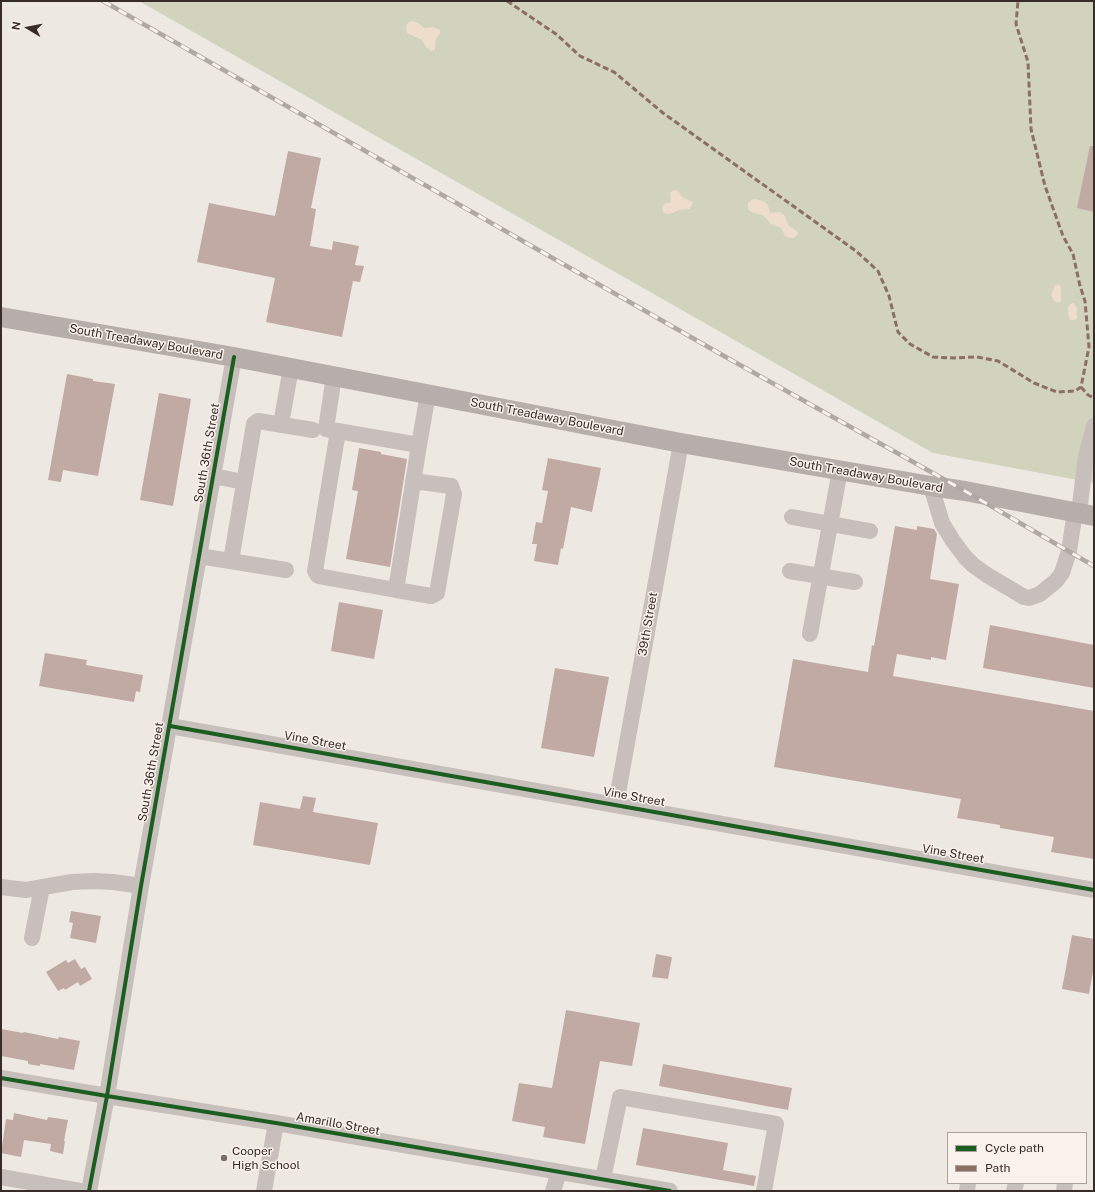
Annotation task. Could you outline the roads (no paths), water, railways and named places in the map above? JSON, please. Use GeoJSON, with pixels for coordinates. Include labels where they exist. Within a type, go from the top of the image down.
{"type":"FeatureCollection","features":[{"type":"Feature","properties":{"kind":"main road","name":"South Treadaway Boulevard"},"geometry":{"type":"LineString","coordinates":[[1,317],[234,357],[681,443],[931,486],[965,490],[1083,514]]}},
{"type":"Feature","properties":{"kind":"street","name":"South 36th Street"},"geometry":{"type":"LineString","coordinates":[[88,1191],[107,1096],[141,886],[234,357]]}},
{"type":"Feature","properties":{"kind":"street"},"geometry":{"type":"LineString","coordinates":[[281,424],[291,368]]}},
{"type":"Feature","properties":{"kind":"street"},"geometry":{"type":"LineString","coordinates":[[334,376],[326,429],[419,445]]}},
{"type":"Feature","properties":{"kind":"street"},"geometry":{"type":"LineString","coordinates":[[396,590],[428,394]]}},
{"type":"Feature","properties":{"kind":"street"},"geometry":{"type":"LineString","coordinates":[[231,561],[254,424],[258,421],[313,430]]}},
{"type":"Feature","properties":{"kind":"street"},"geometry":{"type":"LineString","coordinates":[[931,486],[942,524],[965,557],[987,575],[1018,594],[1029,598],[1036,596],[1046,590],[1062,573],[1083,514],[1086,456],[1094,426]]}},
{"type":"Feature","properties":{"kind":"street"},"geometry":{"type":"LineString","coordinates":[[338,431],[315,570],[318,576],[431,596],[437,593],[454,494],[451,486],[413,481]]}},
{"type":"Feature","properties":{"kind":"street","name":"39th Street"},"geometry":{"type":"LineString","coordinates":[[616,804],[681,443]]}},
{"type":"Feature","properties":{"kind":"street"},"geometry":{"type":"LineString","coordinates":[[810,634],[840,470]]}},
{"type":"Feature","properties":{"kind":"street"},"geometry":{"type":"LineString","coordinates":[[213,476],[244,482]]}},
{"type":"Feature","properties":{"kind":"street"},"geometry":{"type":"LineString","coordinates":[[792,517],[870,531]]}},
{"type":"Feature","properties":{"kind":"street"},"geometry":{"type":"LineString","coordinates":[[199,556],[286,570]]}},
{"type":"Feature","properties":{"kind":"street"},"geometry":{"type":"LineString","coordinates":[[790,571],[855,582]]}},
{"type":"Feature","properties":{"kind":"street","name":"Vine Street"},"geometry":{"type":"LineString","coordinates":[[170,726],[1094,890]]}},
{"type":"Feature","properties":{"kind":"street"},"geometry":{"type":"LineString","coordinates":[[1,887],[26,890],[72,882],[94,881],[141,886]]}},
{"type":"Feature","properties":{"kind":"street"},"geometry":{"type":"LineString","coordinates":[[32,938],[42,887]]}},
{"type":"Feature","properties":{"kind":"street","name":"Amarillo Street"},"geometry":{"type":"LineString","coordinates":[[1,1078],[276,1123],[670,1191]]}},
{"type":"Feature","properties":{"kind":"street"},"geometry":{"type":"LineString","coordinates":[[604,1179],[620,1096],[776,1124],[764,1191]]}},
{"type":"Feature","properties":{"kind":"street"},"geometry":{"type":"LineString","coordinates":[[264,1191],[276,1123]]}},
{"type":"Feature","properties":{"kind":"street"},"geometry":{"type":"LineString","coordinates":[[553,1191],[559,1172]]}},
{"type":"Feature","properties":{"kind":"street"},"geometry":{"type":"LineString","coordinates":[[1,1177],[80,1191]]}},
{"type":"Feature","properties":{"kind":"railway"},"geometry":{"type":"LineString","coordinates":[[103,1],[724,356],[965,491],[1094,566]]}},
{"type":"Feature","properties":{"kind":"place","name":"Cooper High School"},"geometry":{"type":"Point","coordinates":[224,1158]}}]}
